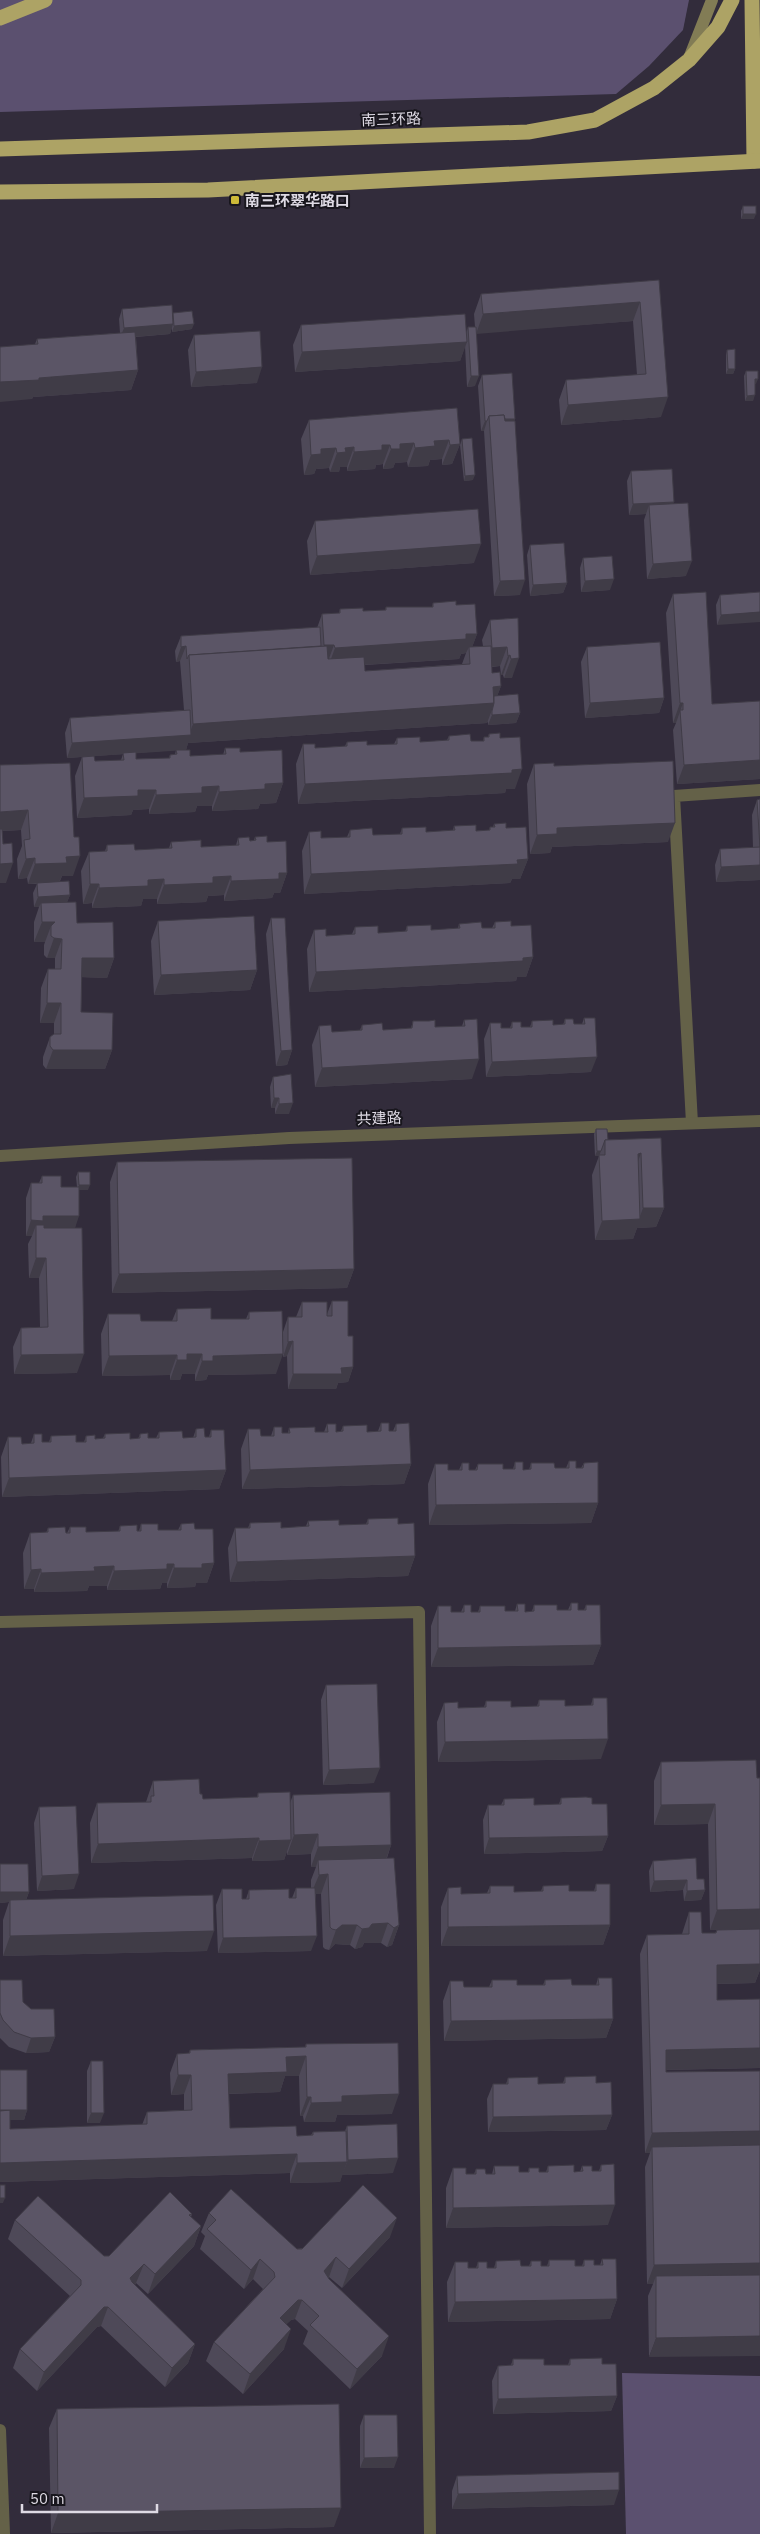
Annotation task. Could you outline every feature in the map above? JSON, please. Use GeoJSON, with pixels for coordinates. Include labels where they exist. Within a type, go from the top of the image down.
{"type":"FeatureCollection","features":[{"type":"Feature","properties":{"kind":"highway"},"geometry":{"type":"LineString","coordinates":[[0,18],[45,0]]}},
{"type":"Feature","properties":{"kind":"highway","name":"南三环路"},"geometry":{"type":"LineString","coordinates":[[0,149],[528,132],[595,120],[654,88],[689,60],[718,27],[732,0]]}},
{"type":"Feature","properties":{"kind":"highway"},"geometry":{"type":"LineString","coordinates":[[0,192],[208,190],[757,161],[752,0]]}},
{"type":"Feature","properties":{"kind":"street"},"geometry":{"type":"LineString","coordinates":[[689,60],[712,0]]}},
{"type":"Feature","properties":{"kind":"street"},"geometry":{"type":"LineString","coordinates":[[692,1123],[674,796],[760,790]]}},
{"type":"Feature","properties":{"kind":"street","name":"共建路"},"geometry":{"type":"LineString","coordinates":[[0,1156],[289,1138],[760,1121]]}},
{"type":"Feature","properties":{"kind":"street"},"geometry":{"type":"LineString","coordinates":[[0,1622],[419,1612],[430,2534]]}},
{"type":"Feature","properties":{"kind":"street"},"geometry":{"type":"LineString","coordinates":[[0,2430],[4,2534]]}},
{"type":"Feature","properties":{"kind":"shaded area"},"geometry":{"type":"Polygon","coordinates":[[[0,0],[689,0],[683,30],[649,66],[616,94],[0,112],[0,0]]]}},
{"type":"Feature","properties":{"kind":"shaded area"},"geometry":{"type":"Polygon","coordinates":[[[622,2373],[760,2376],[760,2534],[626,2534],[622,2373]]]}},
{"type":"Feature","properties":{"kind":"building"},"geometry":{"type":"Polygon","coordinates":[[[743,206],[756,206],[756,214],[743,214],[743,206]]]}},
{"type":"Feature","properties":{"kind":"building"},"geometry":{"type":"Polygon","coordinates":[[[659,280],[668,397],[568,405],[566,380],[646,374],[640,302],[483,314],[481,294],[659,280]]]}},
{"type":"Feature","properties":{"kind":"building"},"geometry":{"type":"Polygon","coordinates":[[[172,305],[173,324],[124,328],[122,309],[172,305]]]}},
{"type":"Feature","properties":{"kind":"building"},"geometry":{"type":"Polygon","coordinates":[[[192,311],[194,324],[174,326],[173,313],[192,311]]]}},
{"type":"Feature","properties":{"kind":"building"},"geometry":{"type":"Polygon","coordinates":[[[465,314],[467,342],[302,352],[301,325],[465,314]]]}},
{"type":"Feature","properties":{"kind":"building"},"geometry":{"type":"Polygon","coordinates":[[[468,327],[476,327],[479,376],[471,376],[468,327]]]}},
{"type":"Feature","properties":{"kind":"building"},"geometry":{"type":"Polygon","coordinates":[[[260,331],[262,367],[196,372],[194,335],[260,331]]]}},
{"type":"Feature","properties":{"kind":"building"},"geometry":{"type":"Polygon","coordinates":[[[135,332],[138,370],[0,382],[0,347],[38,344],[37,339],[135,332]]]}},
{"type":"Feature","properties":{"kind":"building"},"geometry":{"type":"Polygon","coordinates":[[[735,349],[735,369],[728,369],[727,350],[735,349]]]}},
{"type":"Feature","properties":{"kind":"building"},"geometry":{"type":"Polygon","coordinates":[[[746,371],[758,371],[758,379],[755,379],[755,395],[747,396],[746,371]]]}},
{"type":"Feature","properties":{"kind":"building"},"geometry":{"type":"Polygon","coordinates":[[[512,373],[515,419],[505,419],[504,415],[489,416],[487,421],[485,421],[482,375],[512,373]]]}},
{"type":"Feature","properties":{"kind":"building"},"geometry":{"type":"Polygon","coordinates":[[[457,408],[460,444],[450,445],[449,440],[434,441],[435,446],[415,448],[414,443],[400,444],[400,449],[391,449],[390,445],[382,445],[382,450],[354,452],[354,447],[345,448],[346,452],[337,453],[336,448],[321,449],[321,454],[311,455],[309,420],[457,408]]]}},
{"type":"Feature","properties":{"kind":"building"},"geometry":{"type":"Polygon","coordinates":[[[504,415],[505,421],[515,421],[525,580],[500,581],[489,416],[504,415]]]}},
{"type":"Feature","properties":{"kind":"building"},"geometry":{"type":"Polygon","coordinates":[[[472,438],[475,475],[465,476],[462,439],[472,438]]]}},
{"type":"Feature","properties":{"kind":"building"},"geometry":{"type":"Polygon","coordinates":[[[672,469],[674,502],[633,504],[631,471],[672,469]]]}},
{"type":"Feature","properties":{"kind":"building"},"geometry":{"type":"Polygon","coordinates":[[[688,503],[692,561],[653,564],[649,505],[688,503]]]}},
{"type":"Feature","properties":{"kind":"building"},"geometry":{"type":"Polygon","coordinates":[[[478,509],[481,544],[317,556],[315,521],[478,509]]]}},
{"type":"Feature","properties":{"kind":"building"},"geometry":{"type":"Polygon","coordinates":[[[564,543],[567,583],[533,585],[530,545],[564,543]]]}},
{"type":"Feature","properties":{"kind":"building"},"geometry":{"type":"Polygon","coordinates":[[[612,556],[614,579],[585,581],[583,558],[612,556]]]}},
{"type":"Feature","properties":{"kind":"building"},"geometry":{"type":"Polygon","coordinates":[[[706,592],[712,704],[760,701],[760,760],[684,765],[680,710],[683,710],[683,703],[680,703],[673,594],[706,592]]]}},
{"type":"Feature","properties":{"kind":"building"},"geometry":{"type":"Polygon","coordinates":[[[760,592],[760,612],[721,615],[720,595],[760,592]]]}},
{"type":"Feature","properties":{"kind":"building"},"geometry":{"type":"Polygon","coordinates":[[[456,601],[456,605],[475,604],[477,634],[466,634],[466,639],[335,648],[334,645],[324,645],[322,614],[340,613],[340,609],[363,608],[363,611],[386,610],[386,607],[433,607],[433,603],[456,601]]]}},
{"type":"Feature","properties":{"kind":"building"},"geometry":{"type":"Polygon","coordinates":[[[518,618],[519,658],[511,659],[510,655],[508,656],[507,647],[492,648],[490,620],[518,618]]]}},
{"type":"Feature","properties":{"kind":"building"},"geometry":{"type":"Polygon","coordinates":[[[320,627],[321,646],[189,655],[187,659],[186,646],[181,647],[181,636],[320,627]]]}},
{"type":"Feature","properties":{"kind":"building"},"geometry":{"type":"Polygon","coordinates":[[[660,642],[664,698],[590,703],[587,647],[660,642]]]}},
{"type":"Feature","properties":{"kind":"building"},"geometry":{"type":"Polygon","coordinates":[[[327,646],[328,659],[364,657],[365,671],[470,664],[469,647],[491,646],[492,673],[500,672],[501,686],[493,687],[494,703],[193,724],[189,655],[327,646]]]}},
{"type":"Feature","properties":{"kind":"building"},"geometry":{"type":"Polygon","coordinates":[[[518,694],[520,713],[492,715],[494,696],[518,694]]]}},
{"type":"Feature","properties":{"kind":"building"},"geometry":{"type":"Polygon","coordinates":[[[190,710],[191,735],[72,743],[70,718],[190,710]]]}},
{"type":"Feature","properties":{"kind":"building"},"geometry":{"type":"Polygon","coordinates":[[[500,733],[500,738],[520,737],[522,769],[512,770],[512,773],[305,784],[303,744],[315,744],[315,748],[347,746],[347,742],[367,741],[367,745],[397,744],[397,738],[420,737],[420,742],[449,740],[449,736],[470,734],[471,741],[484,741],[484,737],[489,737],[489,734],[500,733]]]}},
{"type":"Feature","properties":{"kind":"building"},"geometry":{"type":"Polygon","coordinates":[[[225,748],[240,748],[240,752],[282,750],[283,783],[265,784],[265,789],[219,792],[219,786],[202,787],[202,793],[156,795],[156,790],[138,790],[138,796],[84,798],[82,757],[94,756],[95,761],[124,760],[123,753],[136,752],[136,759],[170,758],[170,755],[177,754],[176,750],[190,750],[190,756],[226,754],[225,748]]]}},
{"type":"Feature","properties":{"kind":"building"},"geometry":{"type":"Polygon","coordinates":[[[673,761],[675,823],[557,828],[557,834],[537,835],[534,764],[554,763],[554,766],[673,761]]]}},
{"type":"Feature","properties":{"kind":"building"},"geometry":{"type":"Polygon","coordinates":[[[70,763],[74,837],[79,837],[80,856],[66,857],[67,863],[35,864],[35,858],[26,859],[24,840],[30,839],[28,810],[0,812],[0,765],[70,763]]]}},
{"type":"Feature","properties":{"kind":"building"},"geometry":{"type":"Polygon","coordinates":[[[760,799],[760,847],[757,800],[760,799]]]}},
{"type":"Feature","properties":{"kind":"building"},"geometry":{"type":"Polygon","coordinates":[[[506,823],[506,828],[526,827],[528,859],[517,860],[518,864],[311,874],[309,832],[321,831],[321,838],[350,837],[350,830],[372,828],[373,835],[402,834],[402,828],[426,827],[426,832],[455,830],[454,826],[476,825],[476,831],[490,830],[490,827],[495,827],[494,824],[506,823]]]}},
{"type":"Feature","properties":{"kind":"building"},"geometry":{"type":"Polygon","coordinates":[[[0,829],[2,829],[3,844],[12,843],[13,863],[0,864],[0,829]]]}},
{"type":"Feature","properties":{"kind":"building"},"geometry":{"type":"Polygon","coordinates":[[[267,836],[267,842],[286,841],[287,873],[279,873],[279,879],[231,881],[231,876],[213,877],[213,883],[164,885],[164,879],[148,880],[148,886],[99,888],[99,884],[90,884],[89,852],[107,851],[107,845],[134,844],[135,850],[172,848],[171,842],[201,840],[201,847],[239,845],[238,838],[249,837],[250,841],[256,840],[255,837],[267,836]]]}},
{"type":"Feature","properties":{"kind":"building"},"geometry":{"type":"Polygon","coordinates":[[[760,847],[760,865],[721,867],[720,849],[760,847]]]}},
{"type":"Feature","properties":{"kind":"building"},"geometry":{"type":"Polygon","coordinates":[[[69,881],[70,895],[38,897],[37,883],[69,881]]]}},
{"type":"Feature","properties":{"kind":"building"},"geometry":{"type":"Polygon","coordinates":[[[76,902],[77,923],[113,922],[114,958],[82,958],[81,1012],[113,1013],[112,1050],[53,1050],[50,1046],[50,1037],[54,1034],[61,1034],[61,1003],[47,1003],[48,969],[61,969],[62,939],[51,936],[51,926],[55,922],[42,922],[41,903],[76,902]]]}},
{"type":"Feature","properties":{"kind":"building"},"geometry":{"type":"Polygon","coordinates":[[[254,916],[257,970],[161,975],[158,921],[254,916]]]}},
{"type":"Feature","properties":{"kind":"building"},"geometry":{"type":"Polygon","coordinates":[[[271,918],[285,918],[292,1050],[281,1051],[271,918]]]}},
{"type":"Feature","properties":{"kind":"building"},"geometry":{"type":"Polygon","coordinates":[[[511,921],[511,926],[531,925],[533,957],[523,958],[523,961],[316,972],[314,930],[326,929],[326,936],[355,934],[355,927],[378,926],[378,933],[407,931],[407,926],[431,925],[431,930],[460,928],[459,924],[481,922],[482,928],[495,928],[495,922],[511,921]]]}},
{"type":"Feature","properties":{"kind":"building"},"geometry":{"type":"Polygon","coordinates":[[[584,1018],[595,1018],[597,1057],[492,1062],[490,1023],[501,1023],[501,1028],[512,1028],[512,1022],[521,1022],[521,1027],[532,1027],[532,1021],[553,1020],[553,1025],[565,1024],[565,1019],[573,1019],[574,1024],[585,1024],[584,1018]]]}},
{"type":"Feature","properties":{"kind":"building"},"geometry":{"type":"Polygon","coordinates":[[[477,1019],[479,1059],[322,1068],[319,1026],[331,1025],[332,1032],[362,1030],[362,1025],[382,1023],[383,1030],[412,1028],[413,1021],[435,1020],[435,1027],[465,1026],[464,1020],[477,1019]]]}},
{"type":"Feature","properties":{"kind":"building"},"geometry":{"type":"Polygon","coordinates":[[[291,1074],[293,1103],[279,1104],[279,1098],[274,1098],[273,1077],[291,1074]]]}},
{"type":"Feature","properties":{"kind":"building"},"geometry":{"type":"Polygon","coordinates":[[[596,1129],[607,1129],[608,1140],[605,1140],[601,1151],[597,1151],[596,1129]]]}},
{"type":"Feature","properties":{"kind":"building"},"geometry":{"type":"Polygon","coordinates":[[[661,1138],[664,1208],[643,1208],[641,1153],[638,1154],[640,1219],[602,1221],[599,1155],[605,1155],[605,1140],[661,1138]]]}},
{"type":"Feature","properties":{"kind":"building"},"geometry":{"type":"Polygon","coordinates":[[[352,1158],[354,1269],[119,1274],[117,1162],[352,1158]]]}},
{"type":"Feature","properties":{"kind":"building"},"geometry":{"type":"Polygon","coordinates":[[[78,1172],[90,1172],[90,1185],[79,1185],[78,1172]]]}},
{"type":"Feature","properties":{"kind":"building"},"geometry":{"type":"Polygon","coordinates":[[[42,1176],[61,1176],[61,1187],[79,1187],[79,1216],[43,1216],[43,1221],[31,1220],[31,1183],[42,1183],[42,1176]]]}},
{"type":"Feature","properties":{"kind":"building"},"geometry":{"type":"Polygon","coordinates":[[[36,1225],[44,1225],[44,1228],[82,1228],[84,1354],[21,1355],[21,1328],[48,1327],[46,1258],[36,1258],[36,1225]]]}},
{"type":"Feature","properties":{"kind":"building"},"geometry":{"type":"Polygon","coordinates":[[[332,1301],[348,1301],[348,1336],[353,1336],[353,1367],[341,1368],[342,1374],[293,1374],[293,1341],[288,1342],[288,1317],[302,1317],[302,1302],[327,1302],[327,1316],[332,1316],[332,1301]]]}},
{"type":"Feature","properties":{"kind":"building"},"geometry":{"type":"Polygon","coordinates":[[[211,1308],[211,1319],[249,1319],[249,1312],[282,1311],[283,1354],[213,1356],[213,1361],[202,1361],[202,1354],[187,1354],[187,1360],[177,1360],[177,1355],[109,1356],[108,1314],[140,1314],[141,1321],[177,1321],[177,1309],[211,1308]]]}},
{"type":"Feature","properties":{"kind":"building"},"geometry":{"type":"Polygon","coordinates":[[[381,1423],[389,1423],[389,1431],[396,1431],[396,1424],[409,1423],[411,1464],[250,1470],[248,1429],[260,1429],[261,1436],[274,1436],[274,1427],[282,1427],[282,1433],[290,1433],[289,1428],[315,1427],[315,1432],[328,1432],[327,1424],[336,1424],[336,1432],[343,1431],[343,1426],[367,1425],[367,1432],[381,1431],[381,1423]]]}},
{"type":"Feature","properties":{"kind":"building"},"geometry":{"type":"Polygon","coordinates":[[[204,1428],[205,1437],[211,1437],[211,1430],[224,1430],[226,1470],[9,1478],[8,1437],[21,1437],[22,1444],[34,1443],[34,1434],[42,1434],[42,1442],[51,1442],[51,1436],[76,1435],[76,1442],[86,1442],[86,1436],[95,1435],[95,1439],[105,1438],[105,1434],[130,1433],[130,1439],[140,1438],[140,1434],[148,1433],[148,1438],[159,1438],[159,1432],[182,1431],[183,1438],[196,1437],[196,1429],[204,1428]]]}},
{"type":"Feature","properties":{"kind":"building"},"geometry":{"type":"Polygon","coordinates":[[[569,1461],[576,1461],[576,1468],[583,1468],[584,1463],[598,1462],[598,1503],[436,1505],[435,1464],[448,1464],[448,1470],[462,1470],[462,1463],[469,1463],[469,1470],[477,1470],[478,1464],[503,1464],[503,1469],[515,1469],[515,1462],[523,1462],[523,1470],[531,1469],[531,1463],[554,1463],[555,1468],[569,1468],[569,1461]]]}},
{"type":"Feature","properties":{"kind":"building"},"geometry":{"type":"Polygon","coordinates":[[[398,1518],[398,1524],[414,1523],[415,1556],[237,1562],[235,1528],[250,1528],[250,1523],[281,1522],[281,1528],[309,1526],[308,1521],[339,1520],[339,1525],[368,1524],[368,1519],[398,1518]]]}},
{"type":"Feature","properties":{"kind":"building"},"geometry":{"type":"Polygon","coordinates":[[[194,1523],[195,1529],[213,1529],[214,1563],[202,1564],[202,1568],[174,1568],[174,1564],[167,1564],[167,1569],[114,1571],[114,1566],[94,1567],[95,1571],[41,1573],[41,1569],[31,1570],[30,1533],[48,1532],[48,1528],[65,1527],[66,1533],[70,1533],[70,1527],[86,1527],[86,1532],[120,1531],[120,1526],[137,1525],[137,1531],[141,1531],[141,1524],[158,1524],[158,1530],[181,1530],[181,1524],[194,1523]]]}},
{"type":"Feature","properties":{"kind":"building"},"geometry":{"type":"Polygon","coordinates":[[[571,1603],[578,1603],[578,1610],[586,1610],[586,1605],[600,1605],[601,1645],[438,1648],[438,1606],[451,1606],[451,1612],[464,1612],[464,1605],[471,1605],[471,1612],[480,1612],[480,1606],[505,1606],[505,1611],[518,1611],[517,1604],[525,1604],[525,1612],[534,1611],[534,1605],[557,1605],[557,1610],[571,1610],[571,1603]]]}},
{"type":"Feature","properties":{"kind":"building"},"geometry":{"type":"Polygon","coordinates":[[[377,1684],[380,1768],[329,1770],[326,1685],[377,1684]]]}},
{"type":"Feature","properties":{"kind":"building"},"geometry":{"type":"Polygon","coordinates":[[[593,1698],[607,1698],[608,1739],[445,1742],[444,1703],[458,1702],[458,1708],[486,1707],[486,1701],[511,1701],[511,1707],[539,1706],[539,1700],[565,1700],[565,1706],[593,1705],[593,1698]]]}},
{"type":"Feature","properties":{"kind":"building"},"geometry":{"type":"Polygon","coordinates":[[[756,1760],[757,1778],[760,1778],[760,1909],[717,1910],[715,1804],[661,1805],[661,1762],[756,1760]]]}},
{"type":"Feature","properties":{"kind":"building"},"geometry":{"type":"Polygon","coordinates":[[[199,1779],[200,1794],[202,1794],[203,1799],[258,1797],[258,1793],[290,1792],[291,1840],[259,1841],[259,1838],[98,1844],[97,1803],[151,1802],[151,1796],[154,1796],[153,1781],[199,1779]]]}},
{"type":"Feature","properties":{"kind":"building"},"geometry":{"type":"Polygon","coordinates":[[[390,1792],[391,1845],[318,1847],[318,1834],[294,1835],[293,1795],[390,1792]]]}},
{"type":"Feature","properties":{"kind":"building"},"geometry":{"type":"Polygon","coordinates":[[[534,1798],[534,1805],[561,1804],[561,1798],[592,1798],[592,1804],[607,1804],[608,1836],[489,1838],[488,1805],[504,1805],[504,1799],[534,1798]]]}},
{"type":"Feature","properties":{"kind":"building"},"geometry":{"type":"Polygon","coordinates":[[[76,1806],[79,1874],[42,1876],[39,1807],[76,1806]]]}},
{"type":"Feature","properties":{"kind":"building"},"geometry":{"type":"Polygon","coordinates":[[[394,1858],[399,1925],[394,1928],[388,1923],[372,1924],[369,1928],[362,1929],[357,1925],[342,1925],[336,1930],[332,1929],[330,1927],[328,1874],[319,1875],[318,1860],[394,1858]]]}},
{"type":"Feature","properties":{"kind":"building"},"geometry":{"type":"Polygon","coordinates":[[[696,1858],[697,1879],[704,1879],[705,1890],[687,1891],[687,1880],[654,1881],[653,1861],[696,1858]]]}},
{"type":"Feature","properties":{"kind":"building"},"geometry":{"type":"Polygon","coordinates":[[[0,1864],[28,1864],[29,1892],[0,1892],[0,1864]]]}},
{"type":"Feature","properties":{"kind":"building"},"geometry":{"type":"Polygon","coordinates":[[[596,1884],[610,1884],[610,1925],[448,1927],[448,1888],[461,1887],[461,1894],[490,1893],[490,1886],[514,1886],[514,1892],[543,1891],[543,1886],[569,1885],[569,1891],[596,1891],[596,1884]]]}},
{"type":"Feature","properties":{"kind":"building"},"geometry":{"type":"Polygon","coordinates":[[[296,1888],[315,1888],[317,1936],[223,1938],[222,1889],[242,1889],[242,1899],[249,1899],[249,1890],[289,1889],[289,1898],[296,1898],[296,1888]]]}},
{"type":"Feature","properties":{"kind":"building"},"geometry":{"type":"Polygon","coordinates":[[[213,1895],[214,1931],[10,1936],[10,1900],[213,1895]]]}},
{"type":"Feature","properties":{"kind":"building"},"geometry":{"type":"Polygon","coordinates":[[[689,1912],[701,1912],[702,1933],[716,1933],[717,1930],[760,1929],[760,1964],[717,1965],[717,2000],[760,1999],[760,2048],[666,2050],[666,2072],[760,2071],[760,2131],[652,2133],[647,1935],[689,1934],[689,1912]]]}},
{"type":"Feature","properties":{"kind":"building"},"geometry":{"type":"Polygon","coordinates":[[[598,1978],[612,1978],[613,2019],[451,2021],[450,1981],[463,1981],[464,1987],[492,1987],[492,1980],[517,1980],[517,1985],[545,1985],[545,1980],[571,1979],[572,1985],[599,1985],[598,1978]]]}},
{"type":"Feature","properties":{"kind":"building"},"geometry":{"type":"Polygon","coordinates":[[[0,1980],[22,1980],[23,2002],[31,2009],[54,2009],[55,2037],[31,2038],[14,2032],[3,2020],[0,2013],[0,1980]]]}},
{"type":"Feature","properties":{"kind":"building"},"geometry":{"type":"Polygon","coordinates":[[[398,2043],[399,2094],[342,2096],[342,2102],[311,2103],[311,2097],[307,2097],[306,2056],[286,2057],[287,2072],[228,2074],[230,2128],[296,2126],[297,2136],[313,2135],[313,2132],[346,2131],[347,2162],[297,2163],[297,2154],[0,2163],[0,2111],[10,2110],[10,2129],[147,2124],[147,2112],[192,2110],[191,2075],[178,2075],[177,2054],[190,2053],[190,2050],[306,2047],[306,2044],[398,2043]]]}},
{"type":"Feature","properties":{"kind":"building"},"geometry":{"type":"Polygon","coordinates":[[[91,2061],[103,2061],[104,2113],[91,2113],[91,2061]]]}},
{"type":"Feature","properties":{"kind":"building"},"geometry":{"type":"Polygon","coordinates":[[[0,2070],[27,2070],[27,2110],[0,2110],[0,2070]]]}},
{"type":"Feature","properties":{"kind":"building"},"geometry":{"type":"Polygon","coordinates":[[[596,2076],[596,2083],[611,2082],[612,2115],[493,2117],[493,2084],[508,2084],[508,2078],[538,2077],[538,2084],[565,2083],[565,2077],[596,2076]]]}},
{"type":"Feature","properties":{"kind":"building"},"geometry":{"type":"Polygon","coordinates":[[[397,2124],[398,2158],[348,2160],[347,2126],[397,2124]]]}},
{"type":"Feature","properties":{"kind":"building"},"geometry":{"type":"Polygon","coordinates":[[[760,2145],[760,2263],[654,2265],[652,2147],[760,2145]]]}},
{"type":"Feature","properties":{"kind":"building"},"geometry":{"type":"Polygon","coordinates":[[[614,2164],[615,2205],[453,2208],[453,2168],[466,2168],[466,2174],[476,2174],[476,2169],[485,2169],[486,2174],[495,2174],[494,2166],[519,2166],[519,2172],[529,2172],[529,2168],[539,2168],[539,2172],[548,2172],[548,2166],[574,2165],[574,2172],[583,2171],[582,2166],[592,2166],[592,2171],[601,2171],[601,2165],[614,2164]]]}},
{"type":"Feature","properties":{"kind":"building"},"geometry":{"type":"Polygon","coordinates":[[[0,2185],[5,2185],[5,2198],[0,2198],[0,2185]]]}},
{"type":"Feature","properties":{"kind":"building"},"geometry":{"type":"Polygon","coordinates":[[[363,2185],[397,2218],[349,2269],[336,2257],[324,2271],[329,2279],[389,2336],[357,2369],[310,2325],[319,2316],[302,2300],[298,2300],[280,2318],[291,2329],[250,2374],[214,2342],[275,2277],[274,2272],[260,2259],[251,2270],[207,2229],[216,2220],[209,2213],[231,2189],[297,2249],[302,2249],[363,2185]]]}},
{"type":"Feature","properties":{"kind":"building"},"geometry":{"type":"Polygon","coordinates":[[[170,2192],[201,2226],[155,2274],[144,2264],[130,2278],[195,2344],[172,2368],[108,2307],[104,2307],[44,2372],[20,2349],[81,2285],[81,2280],[15,2220],[38,2196],[104,2256],[109,2256],[170,2192]]]}},
{"type":"Feature","properties":{"kind":"building"},"geometry":{"type":"Polygon","coordinates":[[[602,2259],[616,2259],[617,2299],[455,2302],[455,2262],[468,2262],[468,2268],[478,2268],[478,2262],[487,2262],[487,2268],[496,2268],[496,2261],[520,2260],[521,2266],[531,2266],[531,2261],[541,2261],[541,2266],[549,2266],[549,2260],[575,2260],[575,2266],[584,2266],[584,2260],[594,2260],[594,2265],[603,2265],[602,2259]]]}},
{"type":"Feature","properties":{"kind":"building"},"geometry":{"type":"Polygon","coordinates":[[[760,2275],[760,2336],[656,2338],[656,2276],[760,2275]]]}},
{"type":"Feature","properties":{"kind":"building"},"geometry":{"type":"Polygon","coordinates":[[[602,2358],[602,2364],[616,2364],[617,2396],[498,2399],[498,2366],[513,2365],[513,2359],[544,2359],[544,2365],[570,2365],[570,2359],[602,2358]]]}},
{"type":"Feature","properties":{"kind":"building"},"geometry":{"type":"Polygon","coordinates":[[[339,2404],[341,2508],[58,2513],[57,2409],[339,2404]]]}},
{"type":"Feature","properties":{"kind":"building"},"geometry":{"type":"Polygon","coordinates":[[[364,2415],[397,2415],[398,2457],[364,2458],[364,2415]]]}},
{"type":"Feature","properties":{"kind":"building"},"geometry":{"type":"Polygon","coordinates":[[[619,2472],[619,2490],[458,2494],[457,2476],[619,2472]]]}},
{"type":"Feature","properties":{"kind":"place","name":"南三环翠华路口"},"geometry":{"type":"Point","coordinates":[235,200]}}]}
